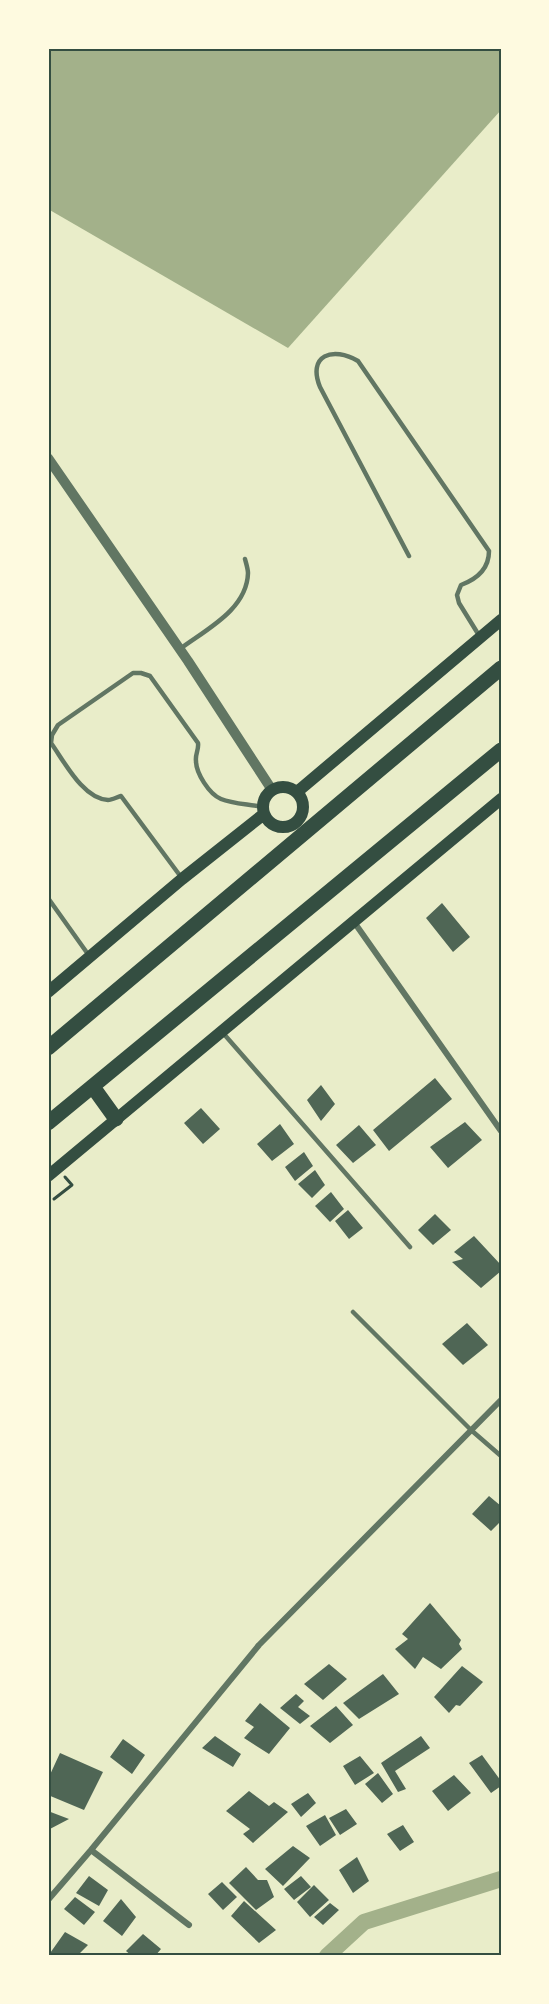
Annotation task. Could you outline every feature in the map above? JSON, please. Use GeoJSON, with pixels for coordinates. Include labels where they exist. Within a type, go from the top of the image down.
{"type":"FeatureCollection","features":[{"type":"Feature","properties":{"kind":"highway"},"geometry":{"type":"LineString","coordinates":[[48,1048],[304,824],[501,668]]}},
{"type":"Feature","properties":{"kind":"highway"},"geometry":{"type":"LineString","coordinates":[[48,1123],[501,750]]}},
{"type":"Feature","properties":{"kind":"highway"},"geometry":{"type":"LineString","coordinates":[[93,1087],[116,1119]]}},
{"type":"Feature","properties":{"kind":"main road"},"geometry":{"type":"LineString","coordinates":[[297,792],[501,620]]}},
{"type":"Feature","properties":{"kind":"main road"},"geometry":{"type":"LineString","coordinates":[[285,787],[297,792],[303,804],[304,824],[278,827],[272,824],[263,810],[264,800],[272,790],[285,787]]}},
{"type":"Feature","properties":{"kind":"main road"},"geometry":{"type":"LineString","coordinates":[[48,1176],[501,800]]}},
{"type":"Feature","properties":{"kind":"main road"},"geometry":{"type":"LineString","coordinates":[[48,992],[263,810]]}},
{"type":"Feature","properties":{"kind":"street"},"geometry":{"type":"LineString","coordinates":[[48,458],[180,649],[272,790]]}},
{"type":"Feature","properties":{"kind":"street"},"geometry":{"type":"LineString","coordinates":[[354,922],[501,1131]]}},
{"type":"Feature","properties":{"kind":"street"},"geometry":{"type":"LineString","coordinates":[[48,1900],[259,1646],[501,1400]]}},
{"type":"Feature","properties":{"kind":"street"},"geometry":{"type":"LineString","coordinates":[[91,1850],[189,1925]]}},
{"type":"Feature","properties":{"kind":"lane"},"geometry":{"type":"LineString","coordinates":[[409,556],[320,387],[315,371],[317,363],[324,356],[334,353],[349,356],[358,361],[489,551],[486,569],[461,585],[457,595],[459,603],[480,637]]}},
{"type":"Feature","properties":{"kind":"lane"},"geometry":{"type":"LineString","coordinates":[[180,649],[234,607],[244,588],[248,573],[245,559]]}},
{"type":"Feature","properties":{"kind":"lane"},"geometry":{"type":"LineString","coordinates":[[182,879],[121,796],[110,800],[102,799],[92,795],[81,786],[51,743],[52,735],[58,725],[133,673],[150,676],[198,743],[199,750],[195,758],[201,780],[218,798],[263,810]]}},
{"type":"Feature","properties":{"kind":"lane"},"geometry":{"type":"LineString","coordinates":[[48,898],[90,957]]}},
{"type":"Feature","properties":{"kind":"lane"},"geometry":{"type":"LineString","coordinates":[[222,1031],[410,1247]]}},
{"type":"Feature","properties":{"kind":"lane"},"geometry":{"type":"LineString","coordinates":[[353,1312],[471,1430],[501,1456]]}},
{"type":"Feature","properties":{"kind":"shaded area"},"geometry":{"type":"Polygon","coordinates":[[[48,48],[501,48],[501,110],[288,348],[48,209],[48,48]]]}},
{"type":"Feature","properties":{"kind":"building"},"geometry":{"type":"Polygon","coordinates":[[[442,903],[470,937],[453,952],[426,918],[442,903]]]}},
{"type":"Feature","properties":{"kind":"building"},"geometry":{"type":"Polygon","coordinates":[[[435,1078],[452,1099],[389,1151],[373,1130],[435,1078]]]}},
{"type":"Feature","properties":{"kind":"building"},"geometry":{"type":"Polygon","coordinates":[[[321,1085],[335,1104],[321,1121],[307,1100],[321,1085]]]}},
{"type":"Feature","properties":{"kind":"building"},"geometry":{"type":"Polygon","coordinates":[[[201,1108],[220,1129],[203,1144],[184,1123],[201,1108]]]}},
{"type":"Feature","properties":{"kind":"building"},"geometry":{"type":"Polygon","coordinates":[[[465,1122],[482,1140],[448,1168],[430,1147],[465,1122]]]}},
{"type":"Feature","properties":{"kind":"building"},"geometry":{"type":"Polygon","coordinates":[[[280,1124],[294,1144],[272,1161],[257,1144],[280,1124]]]}},
{"type":"Feature","properties":{"kind":"building"},"geometry":{"type":"Polygon","coordinates":[[[359,1125],[376,1145],[353,1163],[336,1145],[359,1125]]]}},
{"type":"Feature","properties":{"kind":"building"},"geometry":{"type":"Polygon","coordinates":[[[304,1152],[313,1166],[295,1181],[285,1167],[304,1152]]]}},
{"type":"Feature","properties":{"kind":"building"},"geometry":{"type":"Polygon","coordinates":[[[315,1170],[325,1185],[312,1198],[298,1184],[315,1170]]]}},
{"type":"Feature","properties":{"kind":"building"},"geometry":{"type":"Polygon","coordinates":[[[331,1192],[344,1209],[330,1222],[315,1206],[331,1192]]]}},
{"type":"Feature","properties":{"kind":"building"},"geometry":{"type":"Polygon","coordinates":[[[348,1210],[363,1228],[349,1239],[335,1221],[348,1210]]]}},
{"type":"Feature","properties":{"kind":"building"},"geometry":{"type":"Polygon","coordinates":[[[435,1214],[451,1230],[433,1245],[418,1230],[435,1214]]]}},
{"type":"Feature","properties":{"kind":"building"},"geometry":{"type":"Polygon","coordinates":[[[474,1236],[501,1265],[501,1271],[481,1288],[452,1262],[463,1259],[454,1252],[474,1236]]]}},
{"type":"Feature","properties":{"kind":"building"},"geometry":{"type":"Polygon","coordinates":[[[467,1323],[488,1345],[463,1365],[442,1344],[467,1323]]]}},
{"type":"Feature","properties":{"kind":"building"},"geometry":{"type":"Polygon","coordinates":[[[489,1496],[501,1506],[501,1526],[499,1523],[491,1531],[472,1514],[489,1496]]]}},
{"type":"Feature","properties":{"kind":"building"},"geometry":{"type":"Polygon","coordinates":[[[430,1603],[461,1640],[459,1644],[462,1649],[441,1669],[423,1657],[415,1669],[395,1649],[408,1639],[402,1634],[430,1603]]]}},
{"type":"Feature","properties":{"kind":"building"},"geometry":{"type":"Polygon","coordinates":[[[329,1664],[347,1679],[323,1700],[304,1684],[329,1664]]]}},
{"type":"Feature","properties":{"kind":"building"},"geometry":{"type":"Polygon","coordinates":[[[462,1666],[483,1682],[460,1706],[456,1705],[449,1713],[434,1697],[462,1666]]]}},
{"type":"Feature","properties":{"kind":"building"},"geometry":{"type":"Polygon","coordinates":[[[383,1674],[399,1694],[359,1719],[343,1703],[383,1674]]]}},
{"type":"Feature","properties":{"kind":"building"},"geometry":{"type":"Polygon","coordinates":[[[296,1694],[304,1701],[298,1707],[310,1716],[300,1724],[280,1708],[296,1694]]]}},
{"type":"Feature","properties":{"kind":"building"},"geometry":{"type":"Polygon","coordinates":[[[260,1703],[290,1728],[269,1754],[244,1738],[254,1727],[245,1721],[260,1703]]]}},
{"type":"Feature","properties":{"kind":"building"},"geometry":{"type":"Polygon","coordinates":[[[336,1706],[353,1725],[330,1743],[310,1726],[336,1706]]]}},
{"type":"Feature","properties":{"kind":"building"},"geometry":{"type":"Polygon","coordinates":[[[215,1736],[241,1754],[233,1767],[202,1748],[215,1736]]]}},
{"type":"Feature","properties":{"kind":"building"},"geometry":{"type":"Polygon","coordinates":[[[421,1736],[430,1748],[395,1771],[406,1789],[398,1792],[381,1763],[421,1736]]]}},
{"type":"Feature","properties":{"kind":"building"},"geometry":{"type":"Polygon","coordinates":[[[123,1739],[145,1755],[132,1774],[110,1757],[123,1739]]]}},
{"type":"Feature","properties":{"kind":"building"},"geometry":{"type":"Polygon","coordinates":[[[60,1753],[103,1772],[84,1810],[48,1795],[48,1779],[60,1753]]]}},
{"type":"Feature","properties":{"kind":"building"},"geometry":{"type":"Polygon","coordinates":[[[482,1755],[501,1781],[501,1786],[491,1793],[469,1763],[482,1755]]]}},
{"type":"Feature","properties":{"kind":"building"},"geometry":{"type":"Polygon","coordinates":[[[360,1756],[374,1773],[355,1785],[343,1766],[360,1756]]]}},
{"type":"Feature","properties":{"kind":"building"},"geometry":{"type":"Polygon","coordinates":[[[378,1773],[393,1794],[382,1803],[365,1784],[378,1773]]]}},
{"type":"Feature","properties":{"kind":"building"},"geometry":{"type":"Polygon","coordinates":[[[454,1775],[471,1793],[448,1811],[432,1791],[454,1775]]]}},
{"type":"Feature","properties":{"kind":"building"},"geometry":{"type":"Polygon","coordinates":[[[249,1791],[269,1806],[274,1802],[288,1812],[253,1843],[243,1834],[250,1829],[226,1811],[249,1791]]]}},
{"type":"Feature","properties":{"kind":"building"},"geometry":{"type":"Polygon","coordinates":[[[308,1793],[316,1803],[301,1817],[291,1804],[308,1793]]]}},
{"type":"Feature","properties":{"kind":"building"},"geometry":{"type":"Polygon","coordinates":[[[346,1809],[357,1824],[340,1835],[329,1818],[346,1809]]]}},
{"type":"Feature","properties":{"kind":"building"},"geometry":{"type":"Polygon","coordinates":[[[48,1811],[69,1819],[48,1830],[48,1811]]]}},
{"type":"Feature","properties":{"kind":"building"},"geometry":{"type":"Polygon","coordinates":[[[325,1815],[336,1835],[320,1846],[306,1826],[325,1815]]]}},
{"type":"Feature","properties":{"kind":"building"},"geometry":{"type":"Polygon","coordinates":[[[403,1825],[414,1842],[400,1851],[387,1834],[403,1825]]]}},
{"type":"Feature","properties":{"kind":"building"},"geometry":{"type":"Polygon","coordinates":[[[293,1846],[310,1858],[283,1886],[265,1869],[293,1846]]]}},
{"type":"Feature","properties":{"kind":"building"},"geometry":{"type":"Polygon","coordinates":[[[357,1857],[369,1881],[353,1893],[339,1870],[357,1857]]]}},
{"type":"Feature","properties":{"kind":"building"},"geometry":{"type":"Polygon","coordinates":[[[246,1867],[258,1880],[267,1880],[274,1897],[256,1910],[229,1883],[246,1867]]]}},
{"type":"Feature","properties":{"kind":"building"},"geometry":{"type":"Polygon","coordinates":[[[89,1876],[108,1890],[99,1906],[76,1893],[89,1876]]]}},
{"type":"Feature","properties":{"kind":"building"},"geometry":{"type":"Polygon","coordinates":[[[301,1876],[311,1887],[294,1900],[284,1889],[301,1876]]]}},
{"type":"Feature","properties":{"kind":"building"},"geometry":{"type":"Polygon","coordinates":[[[222,1882],[237,1897],[223,1910],[208,1894],[222,1882]]]}},
{"type":"Feature","properties":{"kind":"building"},"geometry":{"type":"Polygon","coordinates":[[[314,1885],[329,1900],[310,1917],[297,1902],[314,1885]]]}},
{"type":"Feature","properties":{"kind":"building"},"geometry":{"type":"Polygon","coordinates":[[[75,1897],[95,1912],[84,1925],[64,1909],[75,1897]]]}},
{"type":"Feature","properties":{"kind":"building"},"geometry":{"type":"Polygon","coordinates":[[[121,1899],[136,1917],[122,1936],[103,1921],[121,1899]]]}},
{"type":"Feature","properties":{"kind":"building"},"geometry":{"type":"Polygon","coordinates":[[[244,1901],[276,1930],[259,1943],[231,1916],[244,1901]]]}},
{"type":"Feature","properties":{"kind":"building"},"geometry":{"type":"Polygon","coordinates":[[[330,1903],[339,1910],[323,1925],[314,1917],[330,1903]]]}},
{"type":"Feature","properties":{"kind":"building"},"geometry":{"type":"Polygon","coordinates":[[[65,1932],[88,1945],[77,1956],[48,1956],[65,1932]]]}},
{"type":"Feature","properties":{"kind":"building"},"geometry":{"type":"Polygon","coordinates":[[[143,1934],[161,1949],[155,1956],[132,1956],[126,1951],[143,1934]]]}},
{"type":"Feature","properties":{"kind":"waterway"},"geometry":{"type":"LineString","coordinates":[[327,1956],[364,1922],[501,1879]]}}]}
